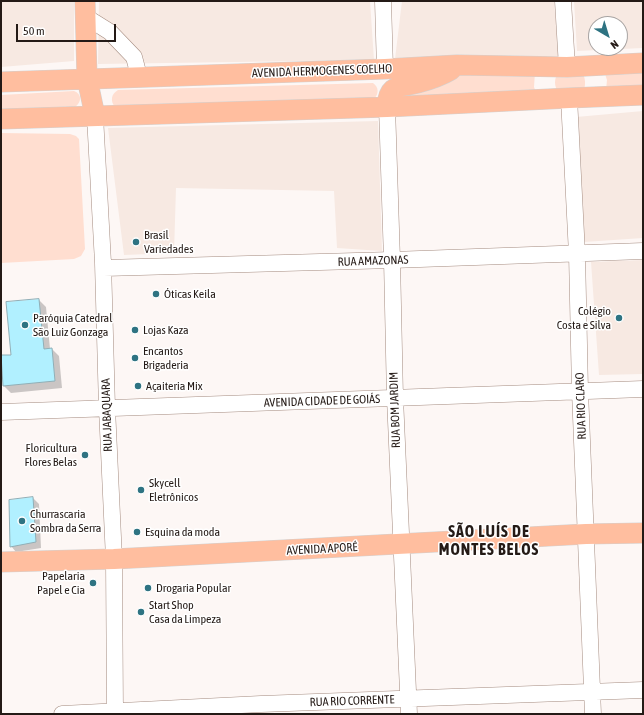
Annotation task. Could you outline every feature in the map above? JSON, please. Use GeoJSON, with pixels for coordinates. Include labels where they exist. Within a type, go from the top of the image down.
{"type":"FeatureCollection","features":[{"type":"Feature","properties":{"kind":"main road"},"geometry":{"type":"LineString","coordinates":[[86,9],[87,78],[95,116]]}},
{"type":"Feature","properties":{"kind":"main road","name":"AVENIDA HERMOGENES COELHO"},"geometry":{"type":"LineString","coordinates":[[1,82],[139,76],[385,69],[457,65],[567,67],[643,63]]}},
{"type":"Feature","properties":{"kind":"main road"},"geometry":{"type":"LineString","coordinates":[[387,107],[387,100],[390,94],[399,86],[416,84],[438,77],[450,71],[457,65]]}},
{"type":"Feature","properties":{"kind":"main road"},"geometry":{"type":"LineString","coordinates":[[567,67],[558,72],[555,87],[563,96],[569,98]]}},
{"type":"Feature","properties":{"kind":"main road"},"geometry":{"type":"LineString","coordinates":[[1,119],[387,107],[643,95]]}},
{"type":"Feature","properties":{"kind":"main road","name":"AVENIDA APORÉ"},"geometry":{"type":"LineString","coordinates":[[1,562],[114,559],[586,534],[643,533]]}},
{"type":"Feature","properties":{"kind":"street"},"geometry":{"type":"LineString","coordinates":[[382,1],[385,69]]}},
{"type":"Feature","properties":{"kind":"street"},"geometry":{"type":"LineString","coordinates":[[563,1],[567,67]]}},
{"type":"Feature","properties":{"kind":"street"},"geometry":{"type":"LineString","coordinates":[[86,9],[134,57],[139,76]]}},
{"type":"Feature","properties":{"kind":"street","name":"RUA RIO CLARO"},"geometry":{"type":"LineString","coordinates":[[569,98],[577,254],[580,391],[593,714]]}},
{"type":"Feature","properties":{"kind":"street","name":"RUA BOM JARDIM"},"geometry":{"type":"LineString","coordinates":[[387,107],[400,544],[409,706]]}},
{"type":"Feature","properties":{"kind":"street","name":"RUA JABAQUARA"},"geometry":{"type":"LineString","coordinates":[[95,116],[104,268],[106,408],[114,559],[115,713]]}},
{"type":"Feature","properties":{"kind":"street","name":"RUA AMAZONAS"},"geometry":{"type":"LineString","coordinates":[[104,268],[643,252]]}},
{"type":"Feature","properties":{"kind":"street","name":"AVENIDA CIDADE DE GOIÁS"},"geometry":{"type":"LineString","coordinates":[[1,412],[643,389]]}},
{"type":"Feature","properties":{"kind":"street","name":"RUA RIO CORRENTE"},"geometry":{"type":"LineString","coordinates":[[62,714],[409,706],[592,691],[643,690]]}},
{"type":"Feature","properties":{"kind":"shaded area"},"geometry":{"type":"Polygon","coordinates":[[[1,1],[74,1],[74,61],[1,67],[1,1]]]}},
{"type":"Feature","properties":{"kind":"shaded area"},"geometry":{"type":"Polygon","coordinates":[[[99,1],[370,1],[374,60],[98,64],[99,1]]]}},
{"type":"Feature","properties":{"kind":"shaded area"},"geometry":{"type":"Polygon","coordinates":[[[402,1],[554,1],[559,56],[395,59],[402,1]]]}},
{"type":"Feature","properties":{"kind":"shaded area"},"geometry":{"type":"Polygon","coordinates":[[[574,1],[643,1],[643,48],[628,49],[628,16],[588,16],[588,50],[577,51],[574,1]]]}},
{"type":"Feature","properties":{"kind":"shaded area"},"geometry":{"type":"Polygon","coordinates":[[[643,70],[643,89],[606,90],[607,80],[604,71],[643,70]]]}},
{"type":"Feature","properties":{"kind":"shaded area"},"geometry":{"type":"Polygon","coordinates":[[[535,72],[534,87],[537,95],[403,101],[401,90],[446,84],[456,78],[460,73],[535,72]]]}},
{"type":"Feature","properties":{"kind":"shaded area"},"geometry":{"type":"Polygon","coordinates":[[[558,72],[583,73],[585,81],[584,90],[558,92],[555,82],[558,72]]]}},
{"type":"Feature","properties":{"kind":"shaded area"},"geometry":{"type":"Polygon","coordinates":[[[373,83],[378,91],[374,99],[115,107],[112,100],[114,94],[118,90],[373,83]]]}},
{"type":"Feature","properties":{"kind":"shaded area"},"geometry":{"type":"Polygon","coordinates":[[[74,91],[80,96],[80,101],[75,107],[1,111],[1,95],[74,91]]]}},
{"type":"Feature","properties":{"kind":"shaded area"},"geometry":{"type":"Polygon","coordinates":[[[643,111],[643,238],[584,242],[576,117],[643,111]]]}},
{"type":"Feature","properties":{"kind":"shaded area"},"geometry":{"type":"Polygon","coordinates":[[[378,121],[382,251],[337,248],[334,191],[176,188],[174,253],[124,255],[108,128],[378,121]]]}},
{"type":"Feature","properties":{"kind":"shaded area"},"geometry":{"type":"Polygon","coordinates":[[[1,133],[70,134],[79,139],[85,249],[81,256],[74,259],[1,263],[1,133]]]}},
{"type":"Feature","properties":{"kind":"shaded area","name":"Colégio Costa e Silva"},"geometry":{"type":"Polygon","coordinates":[[[643,260],[643,374],[599,375],[591,262],[643,260]]]}},
{"type":"Feature","properties":{"kind":"building","name":"Paróquia Catedral São Luiz Gonzaga"},"geometry":{"type":"Polygon","coordinates":[[[39,299],[44,349],[52,348],[55,381],[3,386],[1,355],[11,355],[6,302],[39,299]]]}},
{"type":"Feature","properties":{"kind":"building","name":"Churrascaria Sombra da Serra"},"geometry":{"type":"Polygon","coordinates":[[[33,497],[36,542],[10,547],[9,500],[33,497]]]}},
{"type":"Feature","properties":{"kind":"place","name":"Brasil Variedades"},"geometry":{"type":"Point","coordinates":[136,242]}},
{"type":"Feature","properties":{"kind":"place","name":"Óticas Keila"},"geometry":{"type":"Point","coordinates":[156,294]}},
{"type":"Feature","properties":{"kind":"place","name":"Colégio Costa e Silva"},"geometry":{"type":"Point","coordinates":[619,318]}},
{"type":"Feature","properties":{"kind":"place","name":"Paróquia Catedral São Luiz Gonzaga"},"geometry":{"type":"Point","coordinates":[25,325]}},
{"type":"Feature","properties":{"kind":"place","name":"Lojas Kaza"},"geometry":{"type":"Point","coordinates":[135,330]}},
{"type":"Feature","properties":{"kind":"place","name":"Encantos Brigaderia"},"geometry":{"type":"Point","coordinates":[135,358]}},
{"type":"Feature","properties":{"kind":"place","name":"Açaiteria Mix"},"geometry":{"type":"Point","coordinates":[138,386]}},
{"type":"Feature","properties":{"kind":"place","name":"Floricultura Flores Belas"},"geometry":{"type":"Point","coordinates":[85,455]}},
{"type":"Feature","properties":{"kind":"place","name":"Skycell Eletrônicos"},"geometry":{"type":"Point","coordinates":[141,490]}},
{"type":"Feature","properties":{"kind":"place","name":"Churrascaria Sombra da Serra"},"geometry":{"type":"Point","coordinates":[22,521]}},
{"type":"Feature","properties":{"kind":"place","name":"Esquina da moda"},"geometry":{"type":"Point","coordinates":[137,532]}},
{"type":"Feature","properties":{"kind":"place","name":"Papelaria Papel e Cia"},"geometry":{"type":"Point","coordinates":[93,583]}},
{"type":"Feature","properties":{"kind":"place","name":"Drogaria Popular"},"geometry":{"type":"Point","coordinates":[148,588]}},
{"type":"Feature","properties":{"kind":"place","name":"Start Shop Casa da Limpeza"},"geometry":{"type":"Point","coordinates":[141,612]}},
{"type":"Feature","properties":{"kind":"district","name":"SÃO LUÍS DE MONTES BELOS"},"geometry":{"type":"Point","coordinates":[489,541]}}]}
